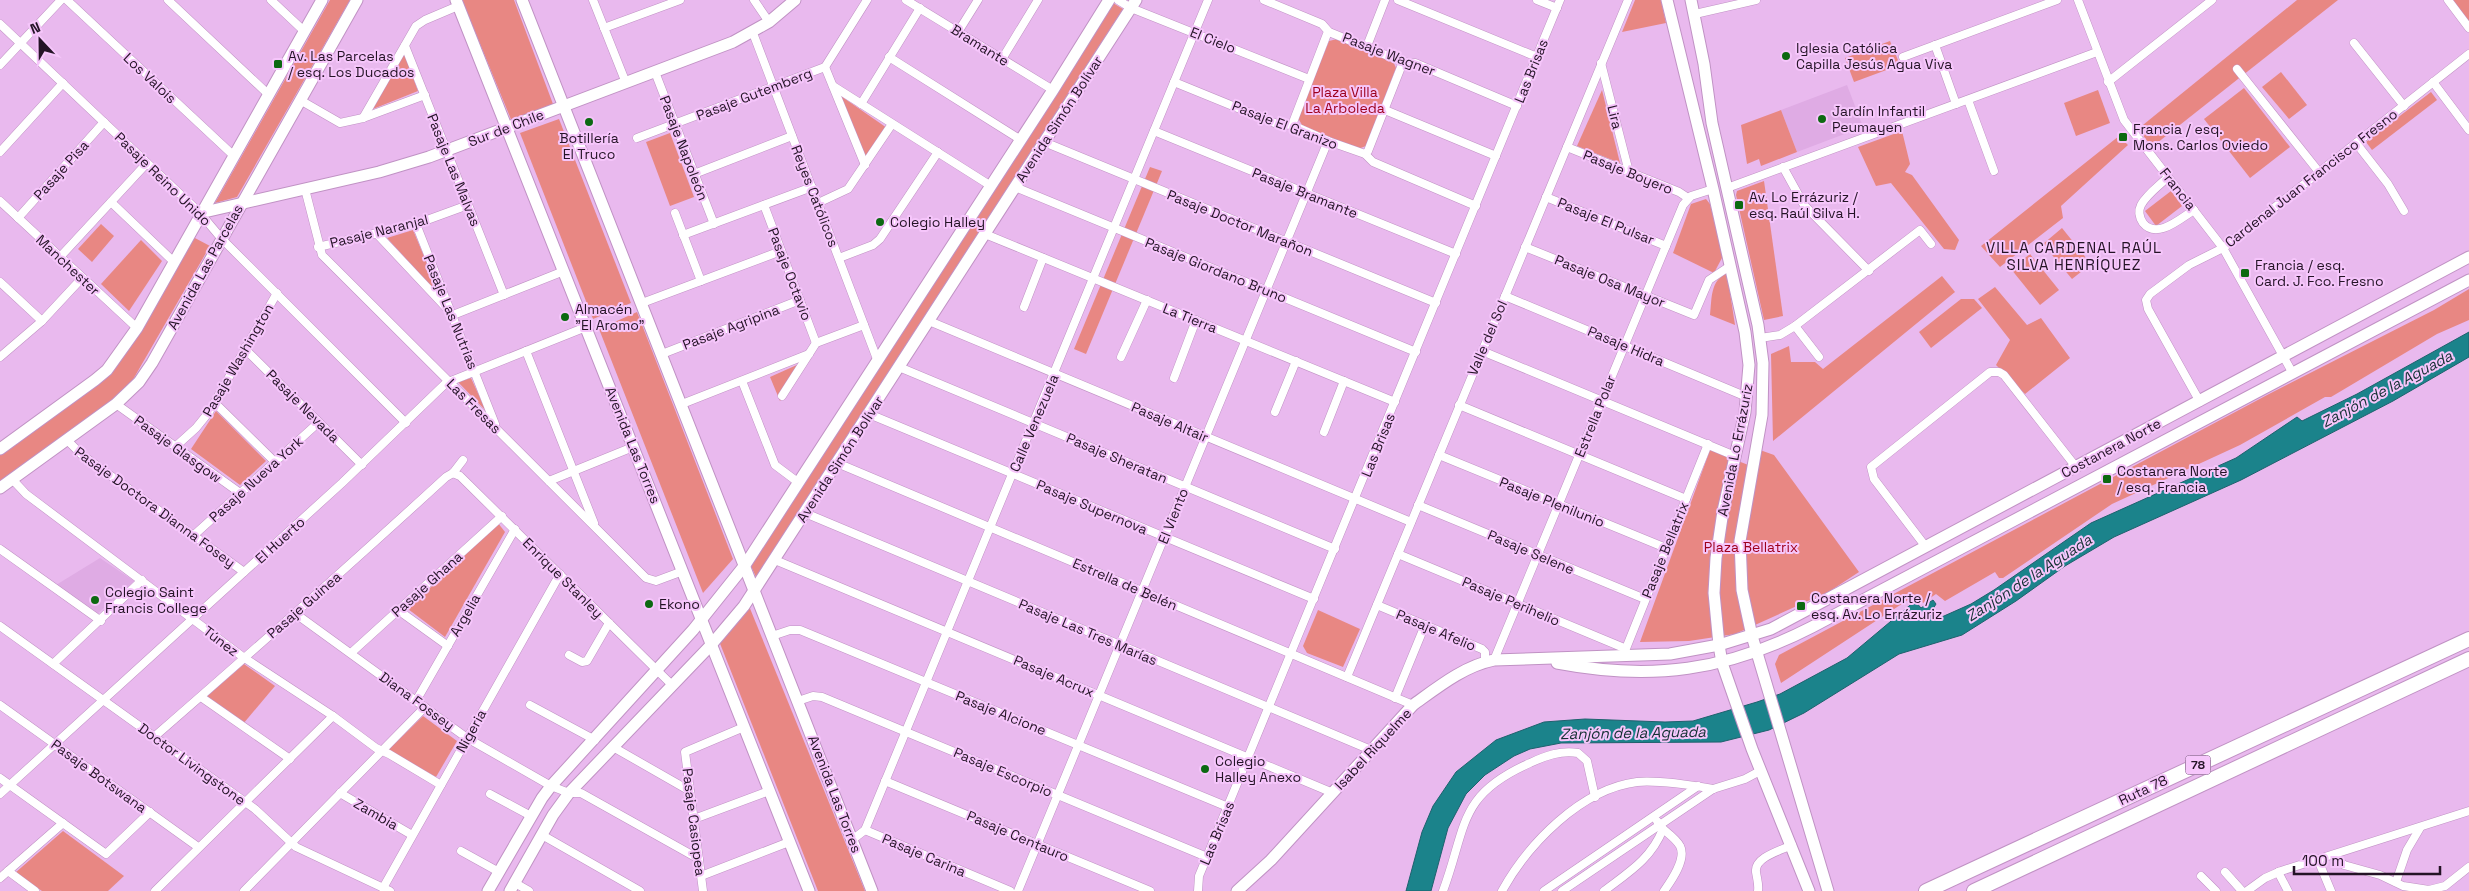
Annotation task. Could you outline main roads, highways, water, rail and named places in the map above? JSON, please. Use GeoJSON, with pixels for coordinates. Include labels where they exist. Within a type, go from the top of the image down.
{"type":"FeatureCollection","features":[{"type":"Feature","properties":{"kind":"highway","name":"Ruta 78"},"geometry":{"type":"LineString","coordinates":[[1926,891],[2469,639]]}},
{"type":"Feature","properties":{"kind":"highway","name":"Ruta 78"},"geometry":{"type":"LineString","coordinates":[[1974,891],[2469,659]]}},
{"type":"Feature","properties":{"kind":"water","name":"Zanjón de la Aguada"},"geometry":{"type":"Polygon","coordinates":[[[2469,332],[2469,357],[2393,401],[2241,480],[2114,537],[2065,566],[2016,601],[1962,635],[1899,654],[1804,713],[1769,730],[1721,742],[1561,743],[1530,749],[1514,756],[1485,775],[1466,794],[1448,828],[1431,891],[1406,891],[1422,832],[1433,806],[1456,772],[1496,740],[1544,722],[1585,719],[1665,722],[1693,721],[1780,694],[1847,658],[1915,601],[1921,608],[1933,600],[1936,604],[1930,614],[1935,620],[1971,604],[2091,523],[2236,458],[2297,417],[2302,421],[2357,394],[2469,332]]]}},
{"type":"Feature","properties":{"kind":"place","name":"Iglesia Católica Capilla Jesús Agua Viva"},"geometry":{"type":"Point","coordinates":[1786,56]}},
{"type":"Feature","properties":{"kind":"place","name":"Av. Las Parcelas / esq. Los Ducados"},"geometry":{"type":"Point","coordinates":[278,64]}},
{"type":"Feature","properties":{"kind":"place","name":"Jardín Infantil Peumayen"},"geometry":{"type":"Point","coordinates":[1822,119]}},
{"type":"Feature","properties":{"kind":"place","name":"Botillería El Truco"},"geometry":{"type":"Point","coordinates":[589,122]}},
{"type":"Feature","properties":{"kind":"place","name":"Francia / esq. Mons. Carlos Oviedo"},"geometry":{"type":"Point","coordinates":[2123,137]}},
{"type":"Feature","properties":{"kind":"place","name":"Av. Lo Errázuriz / esq. Raúl Silva H."},"geometry":{"type":"Point","coordinates":[1739,205]}},
{"type":"Feature","properties":{"kind":"place","name":"Colegio Halley"},"geometry":{"type":"Point","coordinates":[880,222]}},
{"type":"Feature","properties":{"kind":"place","name":"Francia / esq. Card. J. Fco. Fresno"},"geometry":{"type":"Point","coordinates":[2245,273]}},
{"type":"Feature","properties":{"kind":"place","name":"Almacén \"El Aromo\""},"geometry":{"type":"Point","coordinates":[565,317]}},
{"type":"Feature","properties":{"kind":"place","name":"Costanera Norte / esq. Francia"},"geometry":{"type":"Point","coordinates":[2107,479]}},
{"type":"Feature","properties":{"kind":"place","name":"Colegio Saint Francis College"},"geometry":{"type":"Point","coordinates":[95,600]}},
{"type":"Feature","properties":{"kind":"place","name":"Ekono"},"geometry":{"type":"Point","coordinates":[649,604]}},
{"type":"Feature","properties":{"kind":"place","name":"Costanera Norte / esq. Av. Lo Errázuriz"},"geometry":{"type":"Point","coordinates":[1801,606]}},
{"type":"Feature","properties":{"kind":"place","name":"Colegio Halley Anexo"},"geometry":{"type":"Point","coordinates":[1205,769]}},
{"type":"Feature","properties":{"kind":"district","name":"VILLA CARDENAL RAÚL SILVA HENRÍQUEZ"},"geometry":{"type":"Point","coordinates":[2074,256]}},
{"type":"Feature","properties":{"kind":"park label","name":"Plaza Villa La Arboleda"},"geometry":{"type":"Point","coordinates":[1345,100]}},
{"type":"Feature","properties":{"kind":"park label","name":"Plaza Bellatrix"},"geometry":{"type":"Point","coordinates":[1751,547]}}]}
